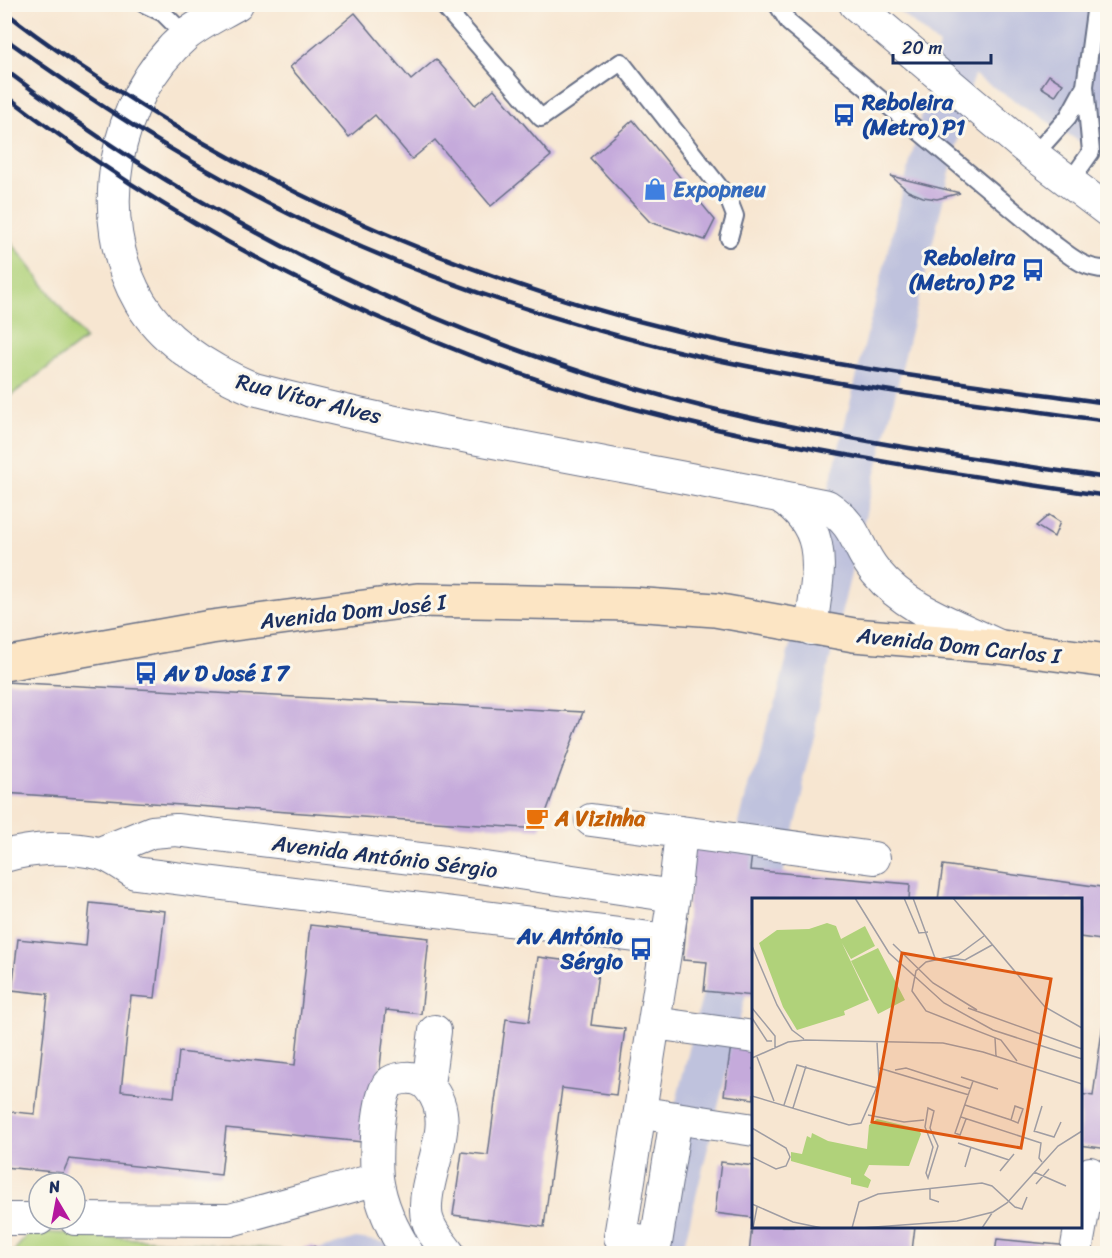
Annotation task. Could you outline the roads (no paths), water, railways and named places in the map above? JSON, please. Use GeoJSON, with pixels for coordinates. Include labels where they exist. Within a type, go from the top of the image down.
{"type":"FeatureCollection","features":[{"type":"Feature","properties":{"kind":"street","name":"Rua Vítor Alves"},"geometry":{"type":"LineString","coordinates":[[237,4],[186,36],[151,75],[131,113],[119,156],[113,204],[122,267],[141,304],[166,333],[195,357],[225,377],[254,389],[492,441],[827,507],[843,516],[852,527],[875,571],[902,599],[1002,647]]}},
{"type":"Feature","properties":{"kind":"street"},"geometry":{"type":"LineString","coordinates":[[855,4],[1034,155],[1107,211]]}},
{"type":"Feature","properties":{"kind":"street","name":"Rua Vítor Alves"},"geometry":{"type":"LineString","coordinates":[[778,496],[798,508],[807,520],[818,552],[811,629]]}},
{"type":"Feature","properties":{"kind":"street","name":"Avenida Dom José I"},"geometry":{"type":"LineString","coordinates":[[4,664],[244,622],[417,600],[632,604],[703,609],[811,629]]}},
{"type":"Feature","properties":{"kind":"street","name":"Avenida Dom Carlos I"},"geometry":{"type":"LineString","coordinates":[[811,629],[1002,647],[1107,661]]}},
{"type":"Feature","properties":{"kind":"street"},"geometry":{"type":"LineString","coordinates":[[591,820],[874,858]]}},
{"type":"Feature","properties":{"kind":"street","name":"Avenida António Sérgio"},"geometry":{"type":"LineString","coordinates":[[100,853],[152,832],[176,830],[445,862],[674,896]]}},
{"type":"Feature","properties":{"kind":"street"},"geometry":{"type":"LineString","coordinates":[[676,1118],[656,1243],[620,1237],[674,896],[681,832]]}},
{"type":"Feature","properties":{"kind":"street","name":"Avenida António Sérgio"},"geometry":{"type":"LineString","coordinates":[[4,856],[56,849],[100,853],[135,873],[667,940]]}},
{"type":"Feature","properties":{"kind":"street"},"geometry":{"type":"LineString","coordinates":[[654,1023],[752,1037]]}},
{"type":"Feature","properties":{"kind":"street"},"geometry":{"type":"LineString","coordinates":[[428,1085],[435,1031]]}},
{"type":"Feature","properties":{"kind":"street"},"geometry":{"type":"LineString","coordinates":[[408,1254],[392,1230],[377,1179],[376,1141],[386,1086],[394,1079],[413,1077],[428,1085],[437,1099],[442,1122],[426,1209],[430,1227],[449,1254]]}},
{"type":"Feature","properties":{"kind":"street"},"geometry":{"type":"LineString","coordinates":[[640,1113],[752,1130]]}},
{"type":"Feature","properties":{"kind":"street"},"geometry":{"type":"LineString","coordinates":[[1082,1223],[1093,1173]]}},
{"type":"Feature","properties":{"kind":"street"},"geometry":{"type":"LineString","coordinates":[[87,1219],[230,1220],[377,1179]]}},
{"type":"Feature","properties":{"kind":"street"},"geometry":{"type":"LineString","coordinates":[[4,1219],[27,1219]]}},
{"type":"Feature","properties":{"kind":"street"},"geometry":{"type":"LineString","coordinates":[[1077,1246],[1081,1228]]}},
{"type":"Feature","properties":{"kind":"lane"},"geometry":{"type":"LineString","coordinates":[[144,4],[163,14],[186,36]]}},
{"type":"Feature","properties":{"kind":"lane"},"geometry":{"type":"LineString","coordinates":[[442,4],[541,118],[621,62],[728,198],[735,216],[729,238]]}},
{"type":"Feature","properties":{"kind":"lane"},"geometry":{"type":"LineString","coordinates":[[777,4],[789,23],[1054,244],[1080,263],[1095,270],[1107,269]]}},
{"type":"Feature","properties":{"kind":"lane"},"geometry":{"type":"LineString","coordinates":[[1069,183],[1091,152],[1085,86],[1096,4]]}},
{"type":"Feature","properties":{"kind":"lane"},"geometry":{"type":"LineString","coordinates":[[1034,155],[1068,117],[1085,86]]}},
{"type":"Feature","properties":{"kind":"railway"},"geometry":{"type":"LineString","coordinates":[[4,11],[89,72],[205,144],[334,211],[469,267],[607,312],[731,343],[892,373],[1108,403]]}},
{"type":"Feature","properties":{"kind":"railway"},"geometry":{"type":"LineString","coordinates":[[4,38],[120,117],[241,189],[367,250],[496,299],[628,339],[781,373],[890,391],[1108,421]]}},
{"type":"Feature","properties":{"kind":"railway"},"geometry":{"type":"LineString","coordinates":[[4,69],[81,124],[160,176],[241,224],[324,268],[410,307],[497,342],[586,373],[730,413],[891,445],[1108,478]]}},
{"type":"Feature","properties":{"kind":"railway"},"geometry":{"type":"LineString","coordinates":[[4,94],[80,149],[158,201],[240,249],[324,292],[410,331],[498,366],[588,396],[731,432],[892,463],[1108,496]]}},
{"type":"Feature","properties":{"kind":"place","name":"Reboleira (Metro) P1"},"geometry":{"type":"Point","coordinates":[844,115]}},
{"type":"Feature","properties":{"kind":"place","name":"Expopneu"},"geometry":{"type":"Point","coordinates":[655,189]}},
{"type":"Feature","properties":{"kind":"place","name":"Reboleira (Metro) P2"},"geometry":{"type":"Point","coordinates":[1033,270]}},
{"type":"Feature","properties":{"kind":"place","name":"Av D José I 7"},"geometry":{"type":"Point","coordinates":[146,673]}},
{"type":"Feature","properties":{"kind":"place","name":"A Vizinha"},"geometry":{"type":"Point","coordinates":[537,818]}},
{"type":"Feature","properties":{"kind":"place","name":"Av António Sérgio"},"geometry":{"type":"Point","coordinates":[641,949]}}]}
